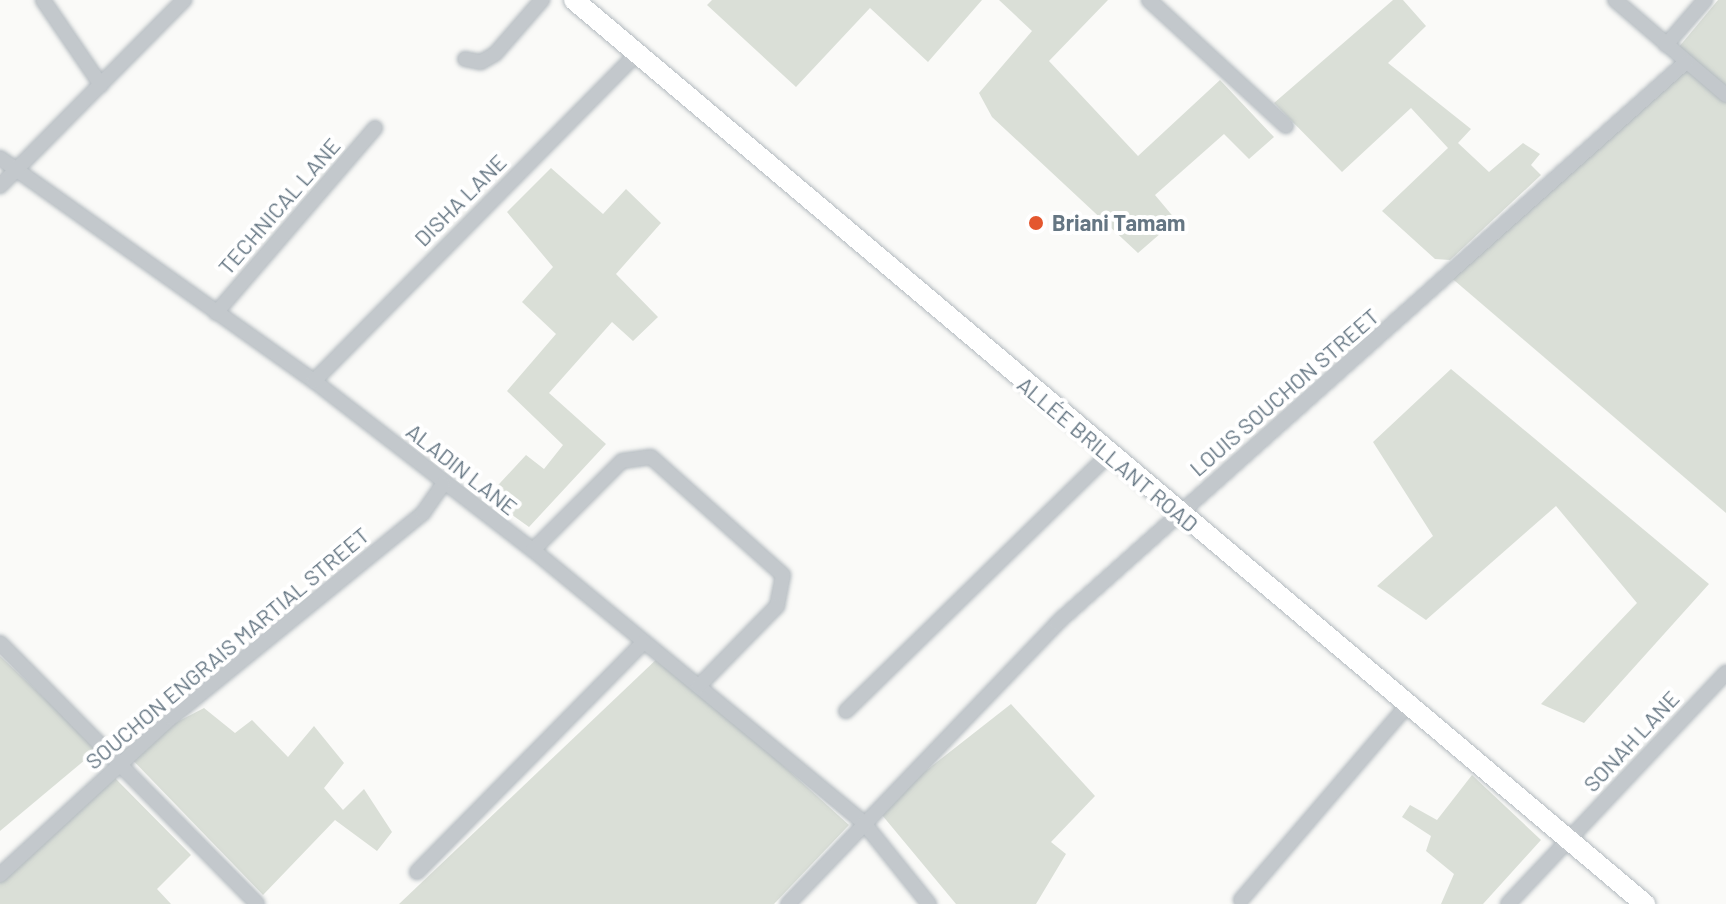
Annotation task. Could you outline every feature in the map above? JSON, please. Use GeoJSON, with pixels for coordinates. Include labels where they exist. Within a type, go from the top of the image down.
{"type":"FeatureCollection","features":[{"type":"Feature","properties":{"kind":"main road","name":"ALLÉE BRILLANT ROAD"},"geometry":{"type":"LineString","coordinates":[[574,0],[639,52],[1566,843],[1645,904]]}},
{"type":"Feature","properties":{"kind":"street"},"geometry":{"type":"LineString","coordinates":[[43,0],[101,85]]}},
{"type":"Feature","properties":{"kind":"street"},"geometry":{"type":"LineString","coordinates":[[0,186],[184,0]]}},
{"type":"Feature","properties":{"kind":"street"},"geometry":{"type":"LineString","coordinates":[[465,59],[481,62],[495,54],[542,0]]}},
{"type":"Feature","properties":{"kind":"street"},"geometry":{"type":"LineString","coordinates":[[1615,0],[1726,95]]}},
{"type":"Feature","properties":{"kind":"street"},"geometry":{"type":"LineString","coordinates":[[1666,45],[1705,0]]}},
{"type":"Feature","properties":{"kind":"street"},"geometry":{"type":"LineString","coordinates":[[1151,1],[1286,126]]}},
{"type":"Feature","properties":{"kind":"street","name":"DISHA LANE"},"geometry":{"type":"LineString","coordinates":[[314,381],[639,52]]}},
{"type":"Feature","properties":{"kind":"street","name":"LOUIS SOUCHON STREET"},"geometry":{"type":"LineString","coordinates":[[788,904],[1057,623],[1686,62]]}},
{"type":"Feature","properties":{"kind":"street","name":"TECHNICAL LANE"},"geometry":{"type":"LineString","coordinates":[[216,313],[375,128]]}},
{"type":"Feature","properties":{"kind":"street","name":"ALADIN LANE"},"geometry":{"type":"LineString","coordinates":[[0,158],[314,381],[443,484],[533,550],[864,823],[929,904]]}},
{"type":"Feature","properties":{"kind":"street"},"geometry":{"type":"LineString","coordinates":[[846,711],[1108,455]]}},
{"type":"Feature","properties":{"kind":"street"},"geometry":{"type":"LineString","coordinates":[[533,550],[622,461],[651,457],[783,575],[777,606],[699,686]]}},
{"type":"Feature","properties":{"kind":"street","name":"SOUCHON ENGRAIS MARTIAL STREET"},"geometry":{"type":"LineString","coordinates":[[0,875],[118,763],[423,513],[443,484]]}},
{"type":"Feature","properties":{"kind":"street"},"geometry":{"type":"LineString","coordinates":[[417,872],[644,642]]}},
{"type":"Feature","properties":{"kind":"street"},"geometry":{"type":"LineString","coordinates":[[0,643],[257,904]]}},
{"type":"Feature","properties":{"kind":"street","name":"SONAH LANE"},"geometry":{"type":"LineString","coordinates":[[1508,903],[1726,673]]}},
{"type":"Feature","properties":{"kind":"street"},"geometry":{"type":"LineString","coordinates":[[1241,900],[1406,707]]}},
{"type":"Feature","properties":{"kind":"shaded area"},"geometry":{"type":"Polygon","coordinates":[[[712,0],[982,0],[928,62],[870,8],[796,87],[707,5],[712,0]]]}},
{"type":"Feature","properties":{"kind":"shaded area"},"geometry":{"type":"Polygon","coordinates":[[[999,0],[1108,0],[1049,61],[1138,156],[1220,80],[1274,137],[1249,159],[1224,134],[1155,195],[1176,220],[1138,253],[992,117],[979,93],[1032,31],[999,0]]]}},
{"type":"Feature","properties":{"kind":"shaded area"},"geometry":{"type":"Polygon","coordinates":[[[1393,0],[1403,0],[1426,26],[1388,63],[1471,129],[1458,143],[1489,172],[1523,143],[1540,154],[1531,165],[1541,175],[1450,260],[1435,259],[1382,211],[1448,148],[1411,108],[1342,172],[1274,103],[1393,0]]]}},
{"type":"Feature","properties":{"kind":"shaded area"},"geometry":{"type":"Polygon","coordinates":[[[1718,0],[1726,0],[1726,86],[1678,48],[1718,0]]]}},
{"type":"Feature","properties":{"kind":"shaded area"},"geometry":{"type":"Polygon","coordinates":[[[1686,63],[1726,95],[1726,513],[1448,275],[1686,63]]]}},
{"type":"Feature","properties":{"kind":"shaded area"},"geometry":{"type":"Polygon","coordinates":[[[551,168],[603,214],[626,189],[661,223],[616,274],[658,317],[633,341],[612,322],[549,393],[606,444],[529,527],[487,497],[526,455],[544,469],[563,445],[507,391],[556,334],[522,302],[553,267],[507,212],[551,168]]]}},
{"type":"Feature","properties":{"kind":"shaded area"},"geometry":{"type":"Polygon","coordinates":[[[1451,369],[1709,584],[1584,723],[1541,704],[1637,603],[1556,506],[1426,620],[1377,586],[1433,536],[1373,442],[1451,369]]]}},
{"type":"Feature","properties":{"kind":"shaded area"},"geometry":{"type":"Polygon","coordinates":[[[661,655],[849,825],[774,904],[399,904],[661,655]]]}},
{"type":"Feature","properties":{"kind":"shaded area"},"geometry":{"type":"Polygon","coordinates":[[[0,656],[98,749],[0,831],[0,656]]]}},
{"type":"Feature","properties":{"kind":"shaded area"},"geometry":{"type":"Polygon","coordinates":[[[1011,704],[1095,796],[1051,842],[1066,854],[1036,904],[956,904],[877,809],[1011,704]]]}},
{"type":"Feature","properties":{"kind":"shaded area"},"geometry":{"type":"Polygon","coordinates":[[[204,708],[235,733],[252,720],[288,757],[314,726],[344,763],[324,788],[343,810],[364,789],[392,832],[377,851],[335,820],[263,895],[123,750],[204,708]]]}},
{"type":"Feature","properties":{"kind":"shaded area"},"geometry":{"type":"Polygon","coordinates":[[[1472,775],[1541,840],[1483,904],[1441,904],[1454,874],[1426,851],[1431,836],[1402,817],[1410,805],[1437,820],[1472,775]]]}},
{"type":"Feature","properties":{"kind":"shaded area"},"geometry":{"type":"Polygon","coordinates":[[[115,778],[191,855],[157,889],[171,904],[0,904],[0,874],[115,778]]]}},
{"type":"Feature","properties":{"kind":"place","name":"Briani Tamam"},"geometry":{"type":"Point","coordinates":[1036,223]}}]}
